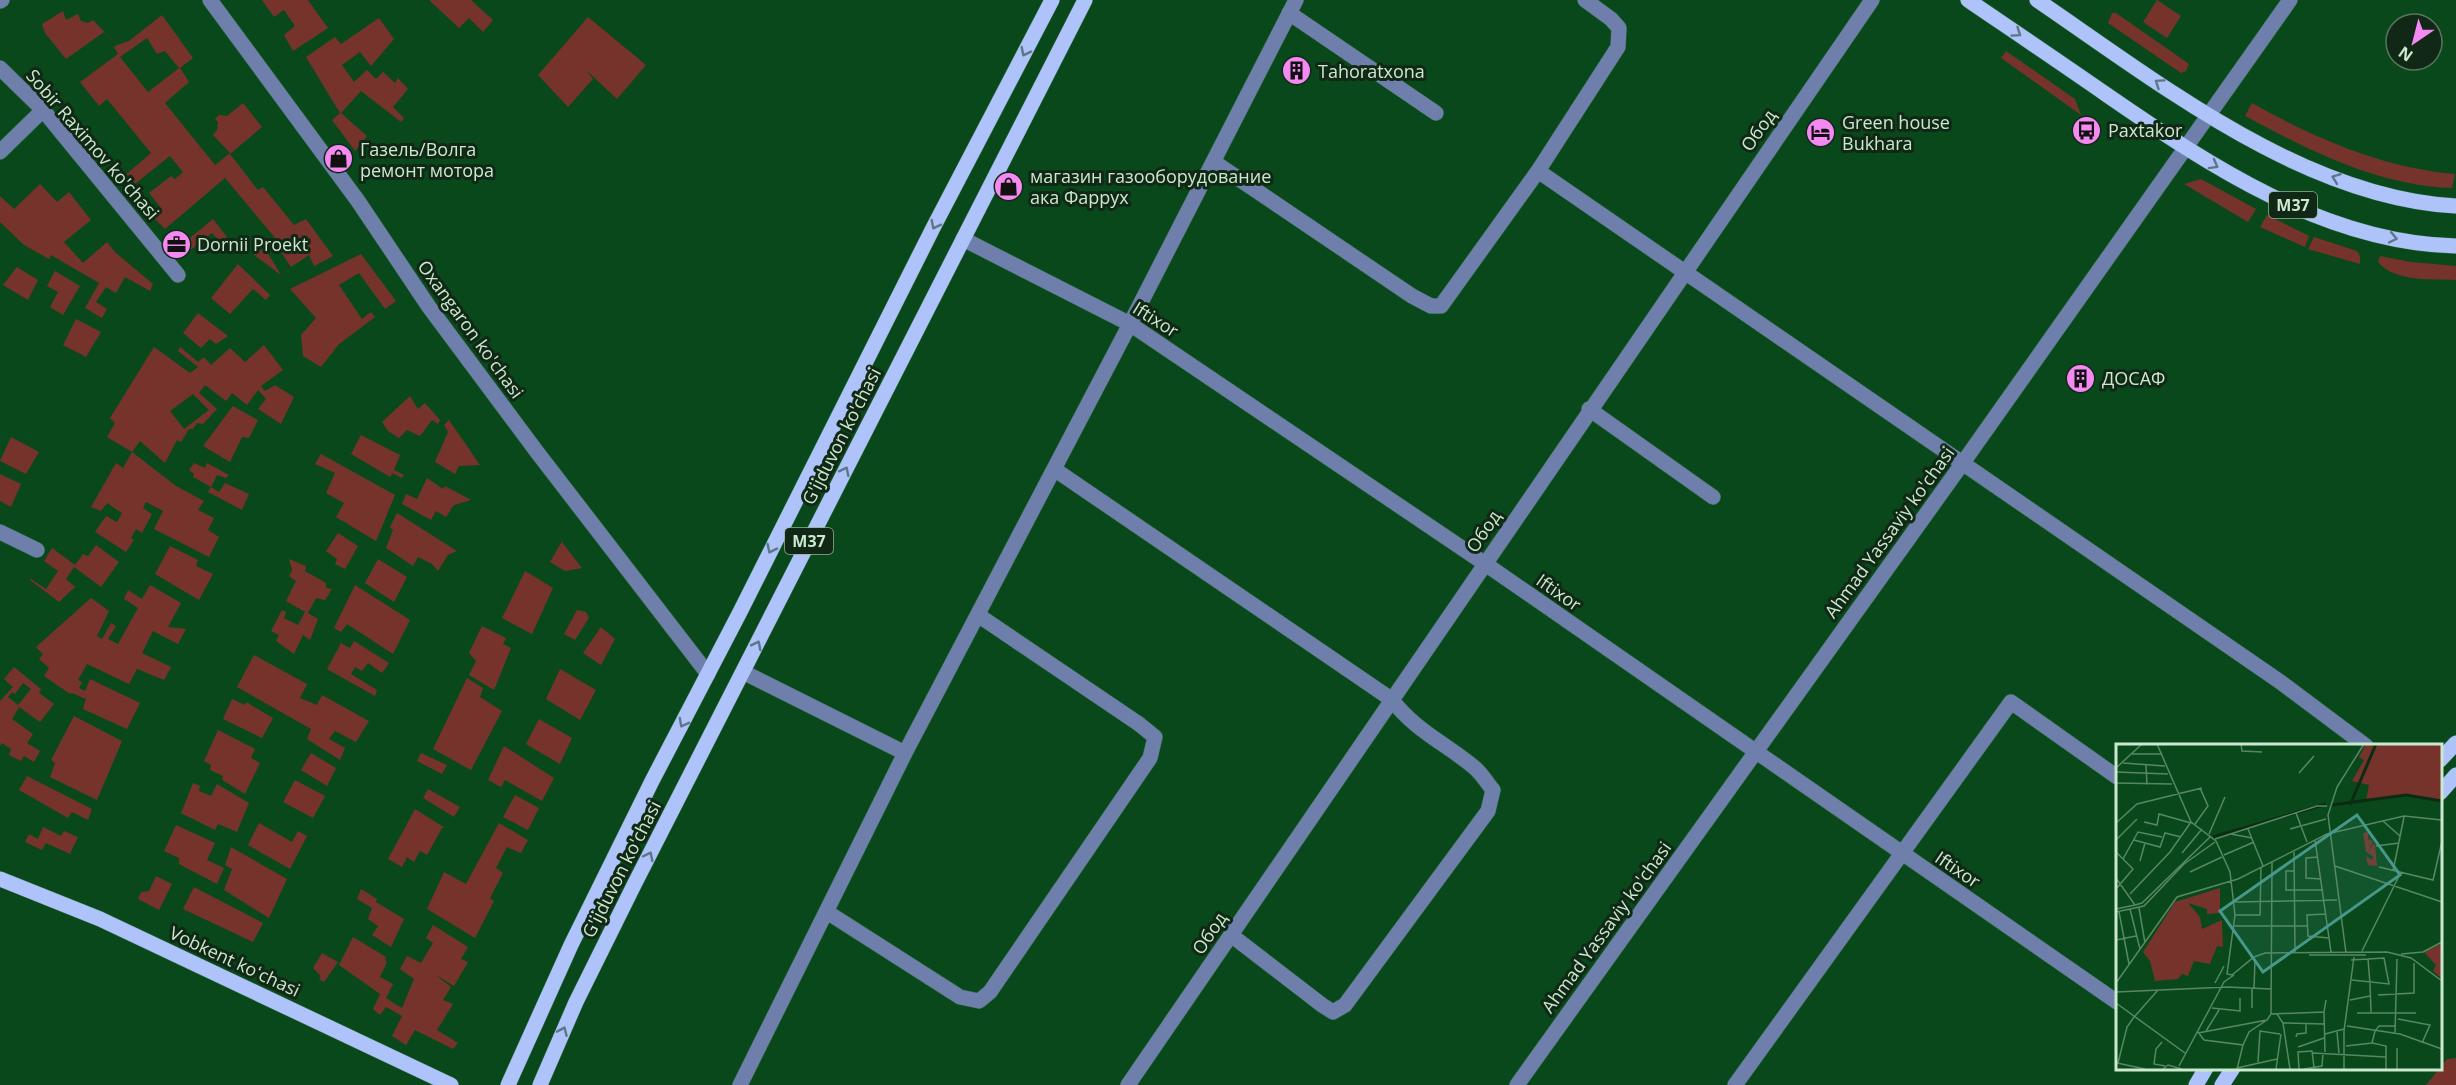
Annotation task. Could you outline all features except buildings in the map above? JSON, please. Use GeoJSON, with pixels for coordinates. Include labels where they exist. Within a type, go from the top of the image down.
{"type":"FeatureCollection","features":[{"type":"Feature","properties":{"kind":"main road","name":"G'ijduvon ko'chasi"},"geometry":{"type":"LineString","coordinates":[[508,1085],[571,945],[822,447],[1052,0]]}},
{"type":"Feature","properties":{"kind":"main road","name":"G'ijduvon ko'chasi"},"geometry":{"type":"LineString","coordinates":[[540,1085],[576,1002],[633,885],[1085,0]]}},
{"type":"Feature","properties":{"kind":"main road","name":"M37"},"geometry":{"type":"LineString","coordinates":[[1968,0],[2185,148],[2270,194],[2348,226],[2416,243],[2456,246]]}},
{"type":"Feature","properties":{"kind":"main road","name":"M37"},"geometry":{"type":"LineString","coordinates":[[2037,0],[2208,115],[2292,159],[2348,182],[2409,200],[2455,205]]}},
{"type":"Feature","properties":{"kind":"main road"},"geometry":{"type":"LineString","coordinates":[[2441,758],[2456,743]]}},
{"type":"Feature","properties":{"kind":"main road"},"geometry":{"type":"LineString","coordinates":[[2441,791],[2456,775]]}},
{"type":"Feature","properties":{"kind":"main road","name":"Vobkent koʻchasi"},"geometry":{"type":"LineString","coordinates":[[0,879],[100,919],[451,1085]]}},
{"type":"Feature","properties":{"kind":"main road"},"geometry":{"type":"LineString","coordinates":[[2196,1085],[2205,1070]]}},
{"type":"Feature","properties":{"kind":"main road"},"geometry":{"type":"LineString","coordinates":[[2222,1085],[2232,1070]]}},
{"type":"Feature","properties":{"kind":"street","name":"Oxangaron ko'chasi"},"geometry":{"type":"LineString","coordinates":[[210,0],[358,201],[443,325],[544,461],[708,674]]}},
{"type":"Feature","properties":{"kind":"street"},"geometry":{"type":"LineString","coordinates":[[1214,162],[1431,306],[1441,306],[1538,171],[1618,47],[1619,28],[1611,19],[1585,0]]}},
{"type":"Feature","properties":{"kind":"street","name":"Обод"},"geometry":{"type":"LineString","coordinates":[[1128,1085],[1589,409],[1872,0]]}},
{"type":"Feature","properties":{"kind":"street","name":"Ahmad Yassaviy ko'chasi"},"geometry":{"type":"LineString","coordinates":[[1517,1085],[1962,464],[2290,0]]}},
{"type":"Feature","properties":{"kind":"street"},"geometry":{"type":"LineString","coordinates":[[740,1085],[905,753],[1214,162],[1292,6],[1436,113]]}},
{"type":"Feature","properties":{"kind":"street","name":"Sobir Raximov ko'chasi"},"geometry":{"type":"LineString","coordinates":[[0,68],[43,110],[178,275]]}},
{"type":"Feature","properties":{"kind":"street"},"geometry":{"type":"LineString","coordinates":[[0,152],[43,110]]}},
{"type":"Feature","properties":{"kind":"street"},"geometry":{"type":"LineString","coordinates":[[1538,171],[2279,681],[2363,744]]}},
{"type":"Feature","properties":{"kind":"street","name":"Iftixor"},"geometry":{"type":"LineString","coordinates":[[963,238],[1130,324],[1484,563],[2116,1001]]}},
{"type":"Feature","properties":{"kind":"street"},"geometry":{"type":"LineString","coordinates":[[1589,409],[1713,497]]}},
{"type":"Feature","properties":{"kind":"street"},"geometry":{"type":"LineString","coordinates":[[1054,470],[1391,699],[1405,717],[1424,733],[1476,769],[1492,790],[1488,811],[1346,1005],[1333,1012],[1231,935]]}},
{"type":"Feature","properties":{"kind":"street"},"geometry":{"type":"LineString","coordinates":[[0,532],[37,550]]}},
{"type":"Feature","properties":{"kind":"street"},"geometry":{"type":"LineString","coordinates":[[827,912],[960,997],[979,1001],[990,992],[1150,758],[1155,737],[1147,730],[978,615]]}},
{"type":"Feature","properties":{"kind":"street"},"geometry":{"type":"LineString","coordinates":[[743,672],[905,753]]}},
{"type":"Feature","properties":{"kind":"street"},"geometry":{"type":"LineString","coordinates":[[1735,1085],[2011,702],[2116,776]]}},
{"type":"Feature","properties":{"kind":"shaded area"},"geometry":{"type":"Polygon","coordinates":[[[262,0],[308,0],[328,28],[293,51],[284,35],[295,26],[284,10],[274,17],[262,0]]]}},
{"type":"Feature","properties":{"kind":"shaded area"},"geometry":{"type":"Polygon","coordinates":[[[429,0],[471,0],[493,20],[483,32],[469,18],[459,28],[429,0]]]}},
{"type":"Feature","properties":{"kind":"shaded area"},"geometry":{"type":"Polygon","coordinates":[[[2157,0],[2181,16],[2167,38],[2143,22],[2157,0]]]}},
{"type":"Feature","properties":{"kind":"shaded area"},"geometry":{"type":"Polygon","coordinates":[[[63,11],[66,20],[78,14],[81,21],[88,23],[93,20],[117,45],[104,32],[66,59],[45,33],[42,24],[63,11]]]}},
{"type":"Feature","properties":{"kind":"shaded area"},"geometry":{"type":"Polygon","coordinates":[[[2112,13],[2116,13],[2189,64],[2186,71],[2181,73],[2108,23],[2112,13]]]}},
{"type":"Feature","properties":{"kind":"shaded area"},"geometry":{"type":"Polygon","coordinates":[[[162,15],[193,58],[180,68],[189,82],[165,103],[215,165],[230,153],[213,135],[217,130],[218,122],[215,119],[219,115],[227,116],[243,103],[262,127],[230,154],[258,190],[263,187],[294,225],[306,219],[333,256],[314,266],[309,255],[291,267],[281,252],[291,245],[287,240],[267,252],[281,275],[254,255],[276,239],[225,178],[165,229],[153,217],[162,209],[149,193],[171,176],[175,179],[183,172],[170,156],[131,187],[123,177],[151,153],[107,99],[99,106],[80,82],[118,54],[114,47],[129,41],[162,15]],[[147,38],[120,57],[148,92],[179,68],[165,51],[157,54],[147,38]]]}},
{"type":"Feature","properties":{"kind":"shaded area"},"geometry":{"type":"Polygon","coordinates":[[[588,17],[646,65],[617,99],[586,70],[593,79],[568,107],[538,75],[588,17]]]}},
{"type":"Feature","properties":{"kind":"shaded area"},"geometry":{"type":"Polygon","coordinates":[[[379,18],[394,39],[371,66],[360,52],[342,65],[354,82],[367,70],[376,79],[383,72],[395,83],[398,78],[408,89],[393,107],[404,118],[401,122],[361,91],[341,113],[367,136],[355,151],[332,120],[340,113],[306,57],[335,37],[341,44],[379,18]]]}},
{"type":"Feature","properties":{"kind":"shaded area"},"geometry":{"type":"Polygon","coordinates":[[[2006,51],[2075,99],[2081,115],[2001,58],[2006,51]]]}},
{"type":"Feature","properties":{"kind":"shaded area"},"geometry":{"type":"Polygon","coordinates":[[[2252,103],[2324,139],[2375,158],[2428,171],[2455,174],[2452,188],[2398,181],[2319,153],[2245,116],[2252,103]]]}},
{"type":"Feature","properties":{"kind":"shaded area"},"geometry":{"type":"Polygon","coordinates":[[[2201,179],[2256,209],[2248,222],[2184,184],[2201,179]]]}},
{"type":"Feature","properties":{"kind":"shaded area"},"geometry":{"type":"Polygon","coordinates":[[[40,184],[57,202],[69,192],[91,220],[64,242],[83,263],[107,242],[115,252],[153,284],[150,291],[125,277],[116,293],[106,287],[96,302],[107,309],[102,318],[85,308],[99,283],[51,255],[49,259],[24,245],[0,222],[0,196],[14,209],[40,184]]]}},
{"type":"Feature","properties":{"kind":"shaded area"},"geometry":{"type":"Polygon","coordinates":[[[2267,215],[2309,236],[2305,247],[2260,227],[2267,215]]]}},
{"type":"Feature","properties":{"kind":"shaded area"},"geometry":{"type":"Polygon","coordinates":[[[213,219],[227,237],[220,242],[212,233],[185,254],[180,246],[213,219]]]}},
{"type":"Feature","properties":{"kind":"shaded area"},"geometry":{"type":"Polygon","coordinates":[[[2314,237],[2357,251],[2360,264],[2308,249],[2314,237]]]}},
{"type":"Feature","properties":{"kind":"shaded area"},"geometry":{"type":"Polygon","coordinates":[[[361,254],[396,301],[385,309],[359,273],[339,285],[362,319],[371,312],[375,317],[339,344],[321,367],[303,356],[301,335],[316,318],[290,289],[361,254]]]}},
{"type":"Feature","properties":{"kind":"shaded area"},"geometry":{"type":"Polygon","coordinates":[[[2380,256],[2411,262],[2456,266],[2456,280],[2403,276],[2385,268],[2378,262],[2380,256]]]}},
{"type":"Feature","properties":{"kind":"shaded area"},"geometry":{"type":"Polygon","coordinates":[[[238,264],[270,295],[266,300],[253,289],[230,314],[211,298],[238,264]]]}},
{"type":"Feature","properties":{"kind":"shaded area"},"geometry":{"type":"Polygon","coordinates":[[[17,267],[38,280],[28,300],[3,285],[17,267]]]}},
{"type":"Feature","properties":{"kind":"shaded area"},"geometry":{"type":"Polygon","coordinates":[[[55,271],[80,286],[63,315],[50,307],[58,292],[47,286],[55,271]]]}},
{"type":"Feature","properties":{"kind":"shaded area"},"geometry":{"type":"Polygon","coordinates":[[[198,313],[228,336],[216,344],[210,339],[201,348],[183,333],[198,313]]]}},
{"type":"Feature","properties":{"kind":"shaded area"},"geometry":{"type":"Polygon","coordinates":[[[76,319],[101,332],[86,357],[63,345],[76,319]]]}},
{"type":"Feature","properties":{"kind":"shaded area"},"geometry":{"type":"Polygon","coordinates":[[[166,335],[198,362],[204,357],[211,365],[230,348],[245,362],[264,345],[283,370],[261,386],[265,391],[275,385],[294,397],[281,424],[258,409],[266,399],[258,390],[247,405],[232,393],[226,401],[205,385],[199,393],[217,409],[203,424],[197,423],[193,429],[189,429],[181,442],[177,440],[165,463],[140,441],[132,452],[107,437],[115,423],[110,418],[154,347],[190,373],[198,367],[178,351],[180,347],[166,335]],[[193,394],[170,411],[184,429],[209,410],[193,394]]]}},
{"type":"Feature","properties":{"kind":"shaded area"},"geometry":{"type":"Polygon","coordinates":[[[410,396],[418,409],[425,403],[440,420],[438,424],[432,420],[420,436],[407,430],[399,438],[388,431],[382,422],[410,396]]]}},
{"type":"Feature","properties":{"kind":"shaded area"},"geometry":{"type":"Polygon","coordinates":[[[233,406],[258,420],[249,438],[242,437],[230,462],[203,446],[233,406]]]}},
{"type":"Feature","properties":{"kind":"shaded area"},"geometry":{"type":"Polygon","coordinates":[[[449,420],[480,465],[459,466],[455,474],[435,462],[448,432],[444,425],[449,420]]]}},
{"type":"Feature","properties":{"kind":"shaded area"},"geometry":{"type":"Polygon","coordinates":[[[361,435],[400,455],[394,470],[404,475],[402,478],[392,473],[390,477],[351,454],[361,435]]]}},
{"type":"Feature","properties":{"kind":"shaded area"},"geometry":{"type":"Polygon","coordinates":[[[11,437],[39,452],[26,474],[0,461],[11,437]]]}},
{"type":"Feature","properties":{"kind":"shaded area"},"geometry":{"type":"Polygon","coordinates":[[[132,452],[176,486],[204,501],[198,510],[214,518],[208,530],[219,537],[209,557],[154,529],[163,511],[146,502],[143,508],[152,514],[142,533],[136,529],[131,538],[134,540],[126,552],[95,532],[106,516],[117,522],[122,513],[107,503],[101,511],[91,507],[116,463],[123,468],[132,452]]]}},
{"type":"Feature","properties":{"kind":"shaded area"},"geometry":{"type":"Polygon","coordinates":[[[321,454],[395,495],[376,541],[336,517],[344,503],[326,493],[335,473],[315,464],[321,454]]]}},
{"type":"Feature","properties":{"kind":"shaded area"},"geometry":{"type":"Polygon","coordinates":[[[194,463],[205,468],[207,463],[229,475],[226,478],[217,475],[211,487],[193,477],[194,474],[189,470],[194,463]]]}},
{"type":"Feature","properties":{"kind":"shaded area"},"geometry":{"type":"Polygon","coordinates":[[[0,474],[21,484],[11,507],[0,501],[0,474]]]}},
{"type":"Feature","properties":{"kind":"shaded area"},"geometry":{"type":"Polygon","coordinates":[[[427,478],[443,489],[445,486],[471,500],[454,505],[446,517],[436,511],[431,520],[402,504],[406,494],[417,499],[427,478]]]}},
{"type":"Feature","properties":{"kind":"shaded area"},"geometry":{"type":"Polygon","coordinates":[[[225,483],[249,494],[242,510],[208,492],[211,487],[219,492],[225,483]]]}},
{"type":"Feature","properties":{"kind":"shaded area"},"geometry":{"type":"Polygon","coordinates":[[[397,513],[457,551],[448,555],[438,571],[432,564],[418,557],[413,566],[386,548],[393,530],[390,527],[397,513]]]}},
{"type":"Feature","properties":{"kind":"shaded area"},"geometry":{"type":"Polygon","coordinates":[[[338,533],[358,546],[345,569],[335,564],[337,559],[326,551],[338,533]]]}},
{"type":"Feature","properties":{"kind":"shaded area"},"geometry":{"type":"Polygon","coordinates":[[[562,541],[582,568],[565,571],[550,562],[562,541]]]}},
{"type":"Feature","properties":{"kind":"shaded area"},"geometry":{"type":"Polygon","coordinates":[[[96,545],[119,562],[101,587],[74,567],[66,579],[75,587],[59,602],[30,580],[46,589],[58,571],[44,561],[52,548],[75,565],[83,554],[88,556],[96,545]]]}},
{"type":"Feature","properties":{"kind":"shaded area"},"geometry":{"type":"Polygon","coordinates":[[[170,546],[198,560],[196,566],[213,574],[199,600],[155,574],[170,546]]]}},
{"type":"Feature","properties":{"kind":"shaded area"},"geometry":{"type":"Polygon","coordinates":[[[289,559],[306,566],[305,571],[326,583],[326,588],[332,589],[325,600],[316,598],[308,613],[318,619],[310,640],[303,635],[294,654],[276,641],[279,635],[271,631],[282,610],[286,612],[284,618],[298,625],[305,612],[286,601],[296,581],[289,576],[292,570],[289,559]]]}},
{"type":"Feature","properties":{"kind":"shaded area"},"geometry":{"type":"Polygon","coordinates":[[[378,559],[407,577],[394,602],[365,583],[378,559]]]}},
{"type":"Feature","properties":{"kind":"shaded area"},"geometry":{"type":"Polygon","coordinates":[[[525,571],[553,588],[532,634],[502,618],[525,571]]]}},
{"type":"Feature","properties":{"kind":"shaded area"},"geometry":{"type":"Polygon","coordinates":[[[150,585],[181,603],[168,627],[186,629],[178,644],[153,631],[142,653],[171,667],[164,680],[137,669],[129,684],[87,664],[78,680],[82,682],[79,688],[85,691],[90,679],[140,703],[127,729],[83,709],[86,699],[70,694],[44,676],[49,668],[39,659],[43,654],[36,647],[91,598],[109,611],[97,636],[102,639],[111,623],[116,626],[108,639],[118,644],[138,608],[124,599],[128,590],[142,599],[150,585]]]}},
{"type":"Feature","properties":{"kind":"shaded area"},"geometry":{"type":"Polygon","coordinates":[[[355,585],[410,620],[393,654],[347,624],[341,632],[334,628],[355,585]]]}},
{"type":"Feature","properties":{"kind":"shaded area"},"geometry":{"type":"Polygon","coordinates":[[[577,610],[586,612],[589,618],[575,640],[564,634],[577,610]]]}},
{"type":"Feature","properties":{"kind":"shaded area"},"geometry":{"type":"Polygon","coordinates":[[[482,626],[506,638],[503,644],[511,648],[494,690],[469,675],[476,661],[469,653],[482,626]]]}},
{"type":"Feature","properties":{"kind":"shaded area"},"geometry":{"type":"Polygon","coordinates":[[[601,627],[615,639],[601,665],[583,653],[601,627]]]}},
{"type":"Feature","properties":{"kind":"shaded area"},"geometry":{"type":"Polygon","coordinates":[[[354,641],[389,663],[382,673],[368,663],[362,671],[355,667],[351,674],[377,690],[375,696],[327,669],[341,643],[350,648],[354,641]]]}},
{"type":"Feature","properties":{"kind":"shaded area"},"geometry":{"type":"Polygon","coordinates":[[[254,655],[307,684],[300,698],[317,705],[322,695],[369,721],[356,742],[335,731],[329,739],[345,748],[340,760],[307,739],[311,729],[237,687],[254,655]]]}},
{"type":"Feature","properties":{"kind":"shaded area"},"geometry":{"type":"Polygon","coordinates":[[[14,667],[41,689],[39,693],[54,704],[40,722],[19,707],[12,719],[33,734],[27,743],[40,751],[34,762],[24,756],[21,761],[9,755],[11,749],[2,743],[0,746],[0,701],[13,687],[4,679],[14,667]],[[23,683],[15,694],[12,692],[8,697],[18,705],[31,689],[23,683]]]}},
{"type":"Feature","properties":{"kind":"shaded area"},"geometry":{"type":"Polygon","coordinates":[[[560,669],[596,690],[580,720],[546,699],[560,669]]]}},
{"type":"Feature","properties":{"kind":"shaded area"},"geometry":{"type":"Polygon","coordinates":[[[467,678],[483,688],[480,697],[502,711],[471,770],[433,749],[467,678]]]}},
{"type":"Feature","properties":{"kind":"shaded area"},"geometry":{"type":"Polygon","coordinates":[[[232,699],[245,705],[246,702],[273,718],[262,738],[223,719],[232,699]]]}},
{"type":"Feature","properties":{"kind":"shaded area"},"geometry":{"type":"Polygon","coordinates":[[[74,716],[122,741],[97,800],[50,777],[55,763],[51,760],[74,716]]]}},
{"type":"Feature","properties":{"kind":"shaded area"},"geometry":{"type":"Polygon","coordinates":[[[539,719],[572,738],[560,764],[526,744],[539,719]]]}},
{"type":"Feature","properties":{"kind":"shaded area"},"geometry":{"type":"Polygon","coordinates":[[[218,730],[255,749],[251,758],[260,763],[245,794],[222,780],[223,776],[210,770],[211,765],[204,761],[218,730]]]}},
{"type":"Feature","properties":{"kind":"shaded area"},"geometry":{"type":"Polygon","coordinates":[[[504,746],[554,778],[542,801],[505,780],[501,787],[488,780],[504,746]]]}},
{"type":"Feature","properties":{"kind":"shaded area"},"geometry":{"type":"Polygon","coordinates":[[[311,753],[336,768],[327,786],[301,770],[311,753]]]}},
{"type":"Feature","properties":{"kind":"shaded area"},"geometry":{"type":"Polygon","coordinates":[[[421,753],[447,765],[442,774],[417,761],[421,753]]]}},
{"type":"Feature","properties":{"kind":"shaded area"},"geometry":{"type":"Polygon","coordinates":[[[27,776],[92,809],[88,820],[72,812],[68,818],[19,790],[27,776]]]}},
{"type":"Feature","properties":{"kind":"shaded area"},"geometry":{"type":"Polygon","coordinates":[[[295,780],[325,796],[313,818],[283,802],[295,780]]]}},
{"type":"Feature","properties":{"kind":"shaded area"},"geometry":{"type":"Polygon","coordinates":[[[193,783],[200,786],[199,791],[211,796],[217,784],[249,803],[237,832],[218,824],[215,830],[181,813],[193,783]]]}},
{"type":"Feature","properties":{"kind":"shaded area"},"geometry":{"type":"Polygon","coordinates":[[[428,789],[460,807],[454,817],[423,798],[428,789]]]}},
{"type":"Feature","properties":{"kind":"shaded area"},"geometry":{"type":"Polygon","coordinates":[[[515,795],[539,808],[528,830],[503,817],[515,795]]]}},
{"type":"Feature","properties":{"kind":"shaded area"},"geometry":{"type":"Polygon","coordinates":[[[415,809],[445,828],[442,828],[427,855],[420,851],[414,862],[407,857],[402,867],[388,859],[415,809]]]}},
{"type":"Feature","properties":{"kind":"shaded area"},"geometry":{"type":"Polygon","coordinates":[[[259,823],[292,842],[298,831],[307,836],[290,869],[248,845],[259,823]]]}},
{"type":"Feature","properties":{"kind":"shaded area"},"geometry":{"type":"Polygon","coordinates":[[[499,823],[528,840],[521,853],[507,847],[496,868],[503,873],[490,898],[494,901],[475,938],[427,909],[444,872],[466,884],[499,823]]]}},
{"type":"Feature","properties":{"kind":"shaded area"},"geometry":{"type":"Polygon","coordinates":[[[176,825],[215,843],[207,860],[224,868],[217,884],[179,864],[179,858],[164,851],[176,825]]]}},
{"type":"Feature","properties":{"kind":"shaded area"},"geometry":{"type":"Polygon","coordinates":[[[43,827],[61,836],[64,831],[78,837],[70,854],[46,843],[42,850],[25,842],[29,834],[38,839],[43,827]]]}},
{"type":"Feature","properties":{"kind":"shaded area"},"geometry":{"type":"Polygon","coordinates":[[[231,847],[287,879],[269,918],[224,890],[232,869],[225,865],[231,847]]]}},
{"type":"Feature","properties":{"kind":"shaded area"},"geometry":{"type":"Polygon","coordinates":[[[156,876],[172,884],[159,910],[138,899],[141,892],[149,891],[156,876]]]}},
{"type":"Feature","properties":{"kind":"shaded area"},"geometry":{"type":"Polygon","coordinates":[[[194,887],[263,923],[253,942],[183,909],[194,887]]]}},
{"type":"Feature","properties":{"kind":"shaded area"},"geometry":{"type":"Polygon","coordinates":[[[361,889],[377,899],[376,902],[404,919],[391,947],[372,935],[378,926],[368,919],[372,908],[357,899],[361,889]]]}},
{"type":"Feature","properties":{"kind":"shaded area"},"geometry":{"type":"Polygon","coordinates":[[[433,925],[468,947],[461,959],[468,962],[454,986],[436,975],[451,987],[443,1000],[453,1004],[437,1030],[458,1043],[453,1049],[415,1030],[406,1045],[392,1036],[402,1016],[386,1007],[380,1015],[373,1009],[380,994],[339,965],[353,937],[386,957],[387,962],[380,977],[393,984],[386,998],[402,1008],[414,979],[400,969],[407,956],[421,963],[433,943],[426,938],[433,925]]]}},
{"type":"Feature","properties":{"kind":"shaded area"},"geometry":{"type":"Polygon","coordinates":[[[322,953],[338,962],[324,982],[319,979],[321,976],[313,968],[322,953]]]}},
{"type":"Feature","properties":{"kind":"shaded area"},"geometry":{"type":"Polygon","coordinates":[[[2456,1058],[2456,1085],[2426,1085],[2438,1070],[2441,1070],[2447,1059],[2456,1058]]]}},
{"type":"Feature","properties":{"kind":"place","name":"Tahoratxona"},"geometry":{"type":"Point","coordinates":[1297,71]}},
{"type":"Feature","properties":{"kind":"place","name":"Paxtakor"},"geometry":{"type":"Point","coordinates":[2087,130]}},
{"type":"Feature","properties":{"kind":"place","name":"Green house Bukhara"},"geometry":{"type":"Point","coordinates":[1821,132]}},
{"type":"Feature","properties":{"kind":"place","name":"Газель/Волга ремонт мотора"},"geometry":{"type":"Point","coordinates":[339,159]}},
{"type":"Feature","properties":{"kind":"place","name":"магазин газооборудование ака Фаррух"},"geometry":{"type":"Point","coordinates":[1009,186]}},
{"type":"Feature","properties":{"kind":"place","name":"Dornii Proekt"},"geometry":{"type":"Point","coordinates":[176,244]}},
{"type":"Feature","properties":{"kind":"place","name":"ДОСАФ"},"geometry":{"type":"Point","coordinates":[2081,378]}}]}
